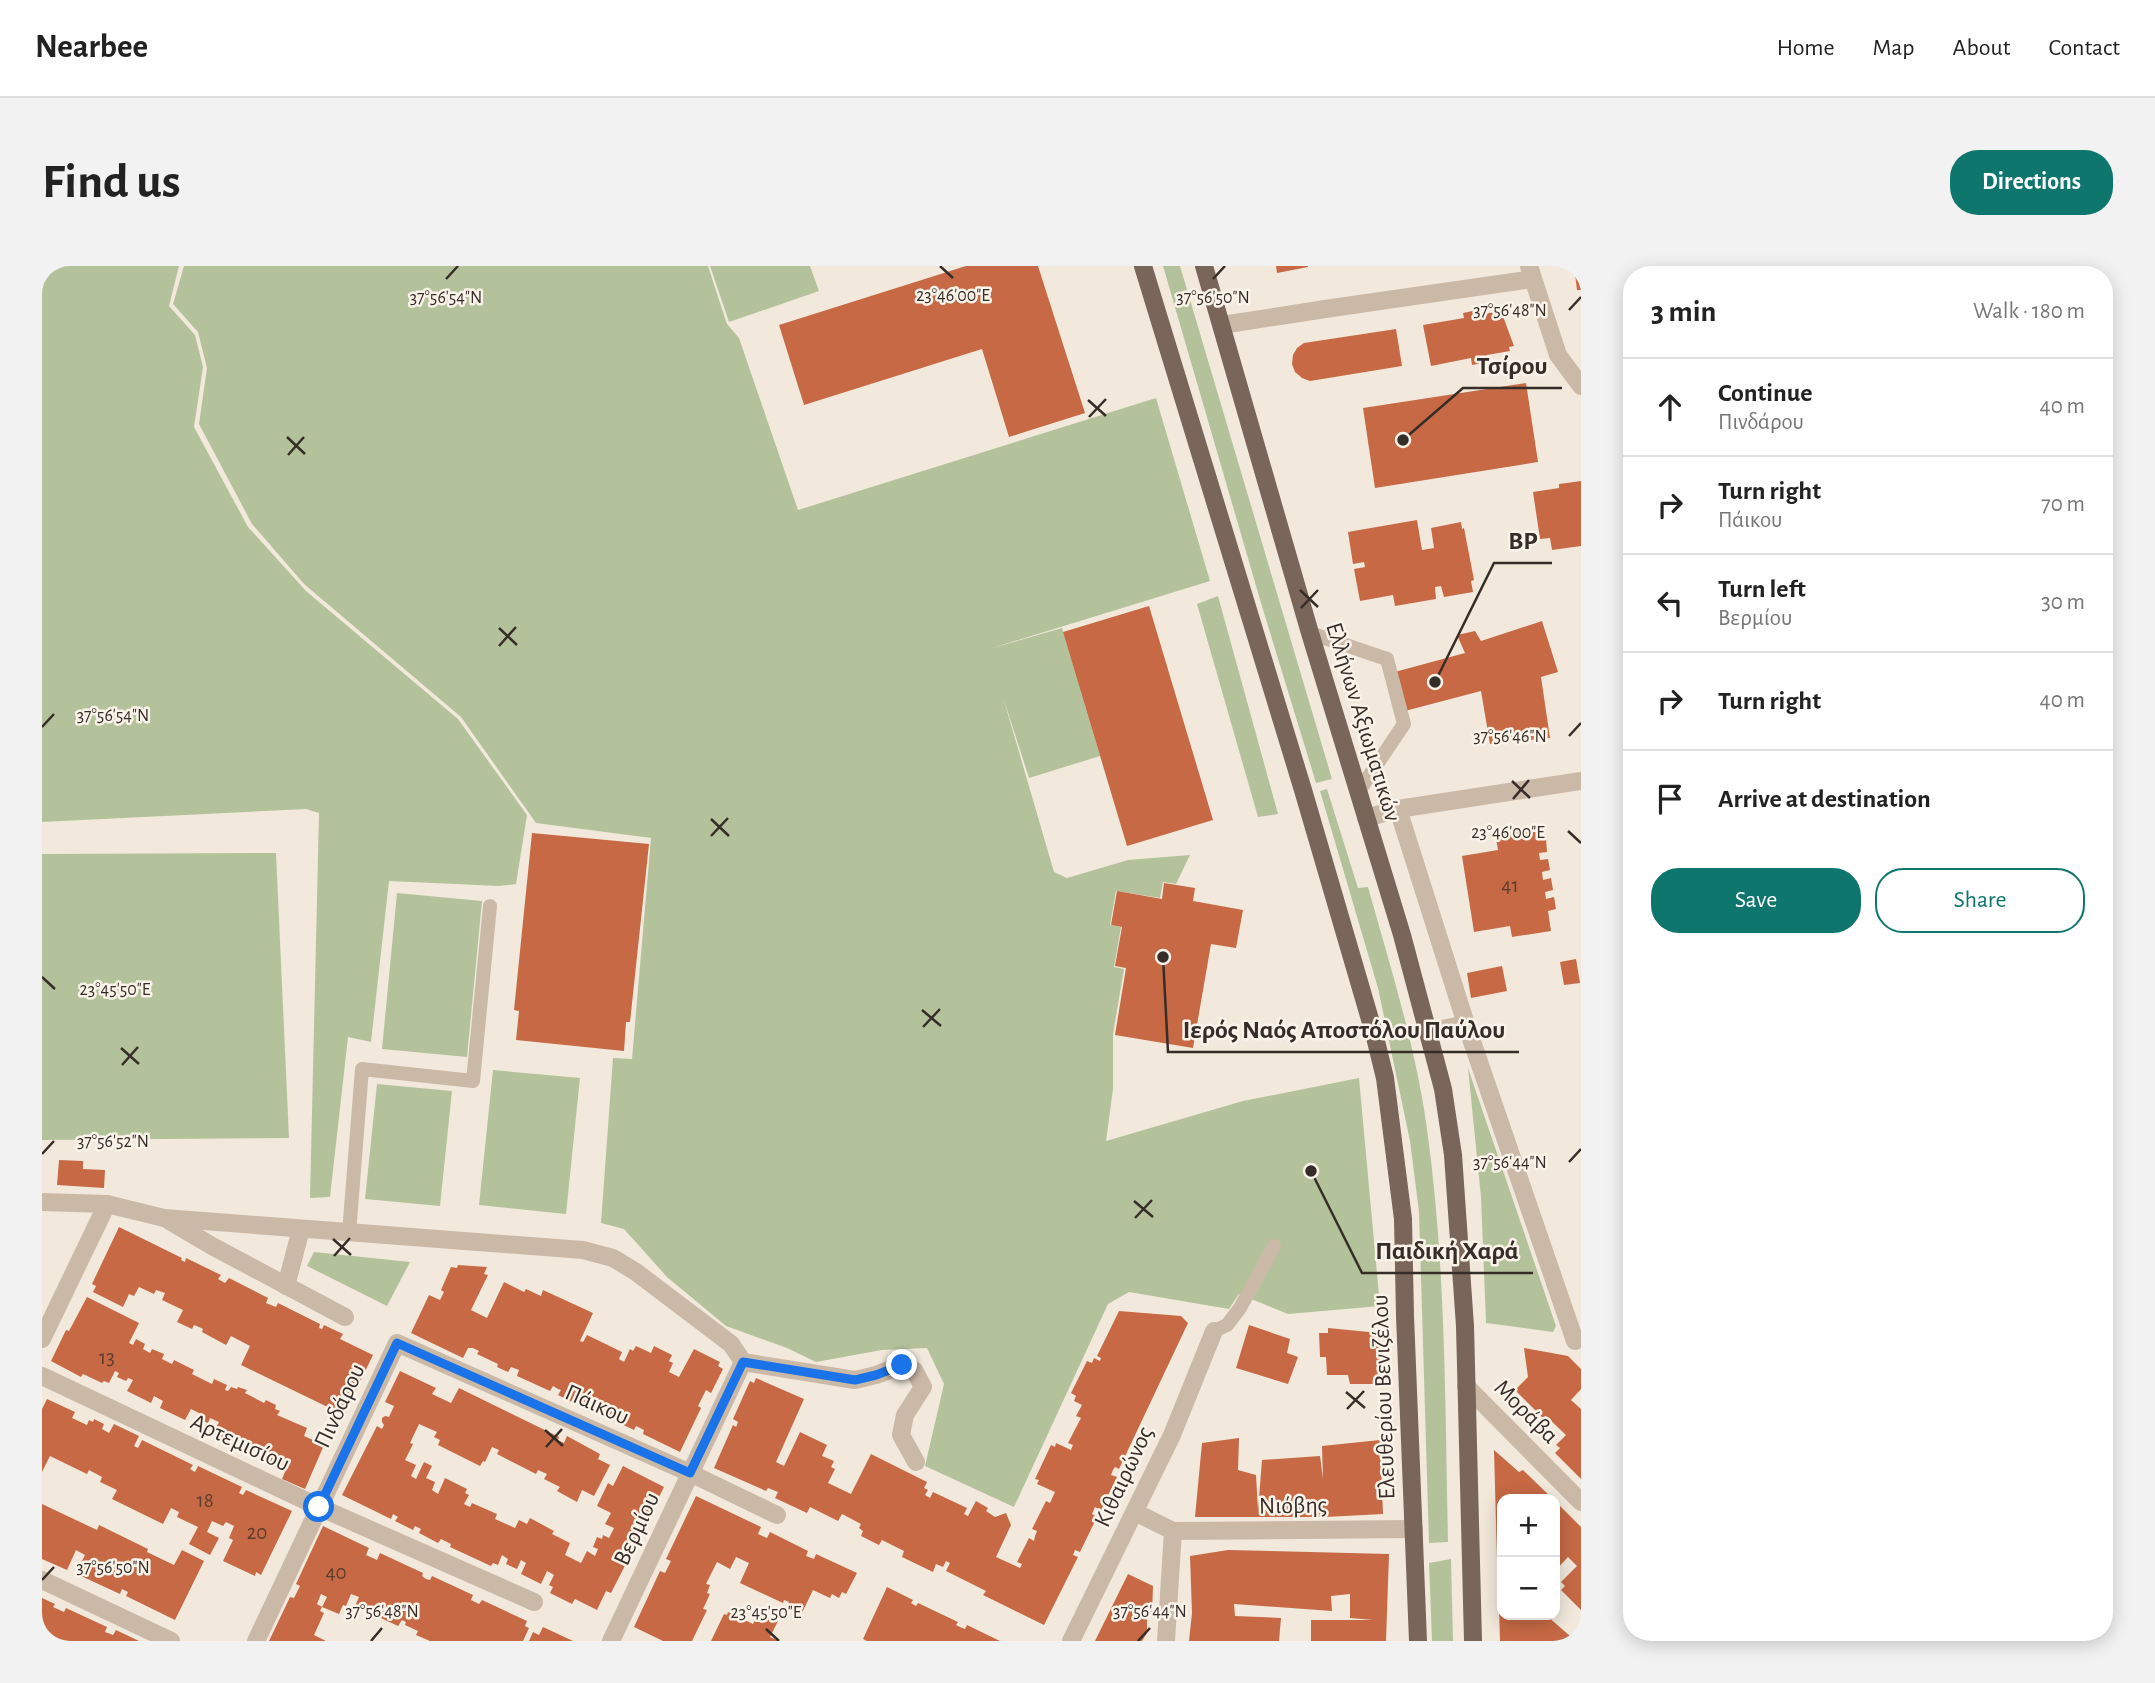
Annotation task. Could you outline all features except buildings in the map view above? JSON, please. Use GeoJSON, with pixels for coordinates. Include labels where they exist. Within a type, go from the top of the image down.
{"type":"FeatureCollection","features":[{"type":"Feature","properties":{"kind":"main road","name":"Ελευθερίου Βενιζέλου"},"geometry":{"type":"LineString","coordinates":[[1143,266],[1314,826],[1385,1078],[1403,1219],[1418,1641]]}},
{"type":"Feature","properties":{"kind":"main road","name":"Ελλήνων Αξιωματικών"},"geometry":{"type":"LineString","coordinates":[[1204,266],[1310,633],[1402,935],[1428,1032]]}},
{"type":"Feature","properties":{"kind":"main road"},"geometry":{"type":"LineString","coordinates":[[1428,1032],[1443,1089],[1453,1155],[1463,1289],[1474,1641]]}},
{"type":"Feature","properties":{"kind":"street"},"geometry":{"type":"LineString","coordinates":[[1222,325],[1531,273],[1558,355],[1581,386]]}},
{"type":"Feature","properties":{"kind":"street"},"geometry":{"type":"LineString","coordinates":[[1366,818],[1398,809],[1581,781]]}},
{"type":"Feature","properties":{"kind":"street","name":"Ελλήνων Αξιωματικών"},"geometry":{"type":"LineString","coordinates":[[1398,809],[1466,1024],[1575,1341]]}},
{"type":"Feature","properties":{"kind":"street"},"geometry":{"type":"LineString","coordinates":[[1428,1032],[1466,1024]]}},
{"type":"Feature","properties":{"kind":"street"},"geometry":{"type":"LineString","coordinates":[[42,1202],[107,1204],[164,1219],[583,1250],[613,1258],[636,1272],[731,1344],[743,1362],[855,1380],[902,1365],[914,1370],[923,1387],[905,1415],[901,1435],[916,1462]]}},
{"type":"Feature","properties":{"kind":"street"},"geometry":{"type":"LineString","coordinates":[[42,1339],[107,1204]]}},
{"type":"Feature","properties":{"kind":"street"},"geometry":{"type":"LineString","coordinates":[[164,1219],[345,1317]]}},
{"type":"Feature","properties":{"kind":"street"},"geometry":{"type":"LineString","coordinates":[[286,1286],[301,1229]]}},
{"type":"Feature","properties":{"kind":"street","name":"Κιθαιρώνος"},"geometry":{"type":"LineString","coordinates":[[1071,1641],[1172,1435],[1214,1331]]}},
{"type":"Feature","properties":{"kind":"street","name":"Πάικου"},"geometry":{"type":"LineString","coordinates":[[397,1343],[690,1473],[777,1515]]}},
{"type":"Feature","properties":{"kind":"street","name":"Πινδάρου"},"geometry":{"type":"LineString","coordinates":[[256,1641],[397,1343]]}},
{"type":"Feature","properties":{"kind":"street","name":"Βερμίου"},"geometry":{"type":"LineString","coordinates":[[611,1641],[743,1362]]}},
{"type":"Feature","properties":{"kind":"street","name":"Αρτεμισίου"},"geometry":{"type":"LineString","coordinates":[[42,1376],[319,1507],[534,1602]]}},
{"type":"Feature","properties":{"kind":"street","name":"Μοράβα"},"geometry":{"type":"LineString","coordinates":[[1466,1386],[1581,1502]]}},
{"type":"Feature","properties":{"kind":"street"},"geometry":{"type":"LineString","coordinates":[[1135,1512],[1173,1531],[1166,1641]]}},
{"type":"Feature","properties":{"kind":"street","name":"Νιόβης"},"geometry":{"type":"LineString","coordinates":[[1173,1531],[1414,1529]]}},
{"type":"Feature","properties":{"kind":"street"},"geometry":{"type":"LineString","coordinates":[[42,1580],[171,1641]]}},
{"type":"Feature","properties":{"kind":"lane"},"geometry":{"type":"LineString","coordinates":[[1310,633],[1387,659],[1404,724],[1359,791]]}},
{"type":"Feature","properties":{"kind":"lane"},"geometry":{"type":"LineString","coordinates":[[349,1233],[362,1069],[473,1081],[490,906]]}},
{"type":"Feature","properties":{"kind":"lane"},"geometry":{"type":"LineString","coordinates":[[1214,1331],[1227,1325],[1240,1308],[1274,1246]]}},
{"type":"Feature","properties":{"kind":"green space"},"geometry":{"type":"Polygon","coordinates":[[[42,266],[179,266],[169,306],[195,335],[203,367],[194,427],[248,527],[306,591],[458,719],[527,815],[516,884],[499,886],[389,881],[371,1042],[348,1037],[330,1197],[310,1198],[319,813],[306,809],[42,822],[42,266]]]}},
{"type":"Feature","properties":{"kind":"green space"},"geometry":{"type":"Polygon","coordinates":[[[184,266],[708,266],[727,324],[739,338],[798,510],[1156,398],[1210,581],[989,649],[1062,628],[1100,756],[1029,778],[1003,697],[1054,872],[1067,878],[1128,860],[1190,855],[1176,884],[1163,882],[1160,898],[1116,891],[1110,925],[1121,927],[1114,967],[1124,969],[1113,1034],[1113,1089],[1106,1141],[1243,1101],[1359,1078],[1380,1306],[1288,1314],[1239,1294],[1229,1309],[1129,1292],[1108,1304],[1014,1507],[925,1466],[944,1384],[927,1348],[882,1350],[816,1362],[787,1348],[726,1326],[667,1277],[624,1229],[601,1223],[613,1058],[632,1059],[651,838],[536,823],[461,717],[304,584],[252,524],[199,424],[207,368],[198,332],[173,304],[184,266]]]}},
{"type":"Feature","properties":{"kind":"green space"},"geometry":{"type":"Polygon","coordinates":[[[710,266],[810,266],[819,291],[729,322],[710,266]]]}},
{"type":"Feature","properties":{"kind":"green space"},"geometry":{"type":"Polygon","coordinates":[[[1163,266],[1180,266],[1332,779],[1316,783],[1163,266]]]}},
{"type":"Feature","properties":{"kind":"green space"},"geometry":{"type":"Polygon","coordinates":[[[1218,596],[1278,814],[1258,817],[1197,604],[1218,596]]]}},
{"type":"Feature","properties":{"kind":"green space"},"geometry":{"type":"Polygon","coordinates":[[[1327,789],[1358,888],[1368,887],[1402,1007],[1427,1129],[1441,1283],[1448,1542],[1429,1543],[1419,1212],[1410,1141],[1378,988],[1320,791],[1327,789]]]}},
{"type":"Feature","properties":{"kind":"green space"},"geometry":{"type":"Polygon","coordinates":[[[276,853],[289,1138],[42,1140],[42,854],[276,853]]]}},
{"type":"Feature","properties":{"kind":"green space"},"geometry":{"type":"Polygon","coordinates":[[[397,893],[482,901],[467,1057],[382,1049],[397,893]]]}},
{"type":"Feature","properties":{"kind":"green space"},"geometry":{"type":"Polygon","coordinates":[[[1468,1068],[1556,1326],[1553,1332],[1486,1323],[1481,1197],[1468,1068]]]}},
{"type":"Feature","properties":{"kind":"green space"},"geometry":{"type":"Polygon","coordinates":[[[493,1070],[580,1078],[566,1214],[479,1205],[493,1070]]]}},
{"type":"Feature","properties":{"kind":"green space"},"geometry":{"type":"Polygon","coordinates":[[[377,1084],[452,1091],[440,1206],[365,1199],[377,1084]]]}},
{"type":"Feature","properties":{"kind":"green space"},"geometry":{"type":"Polygon","coordinates":[[[314,1252],[410,1262],[387,1306],[307,1266],[314,1252]]]}},
{"type":"Feature","properties":{"kind":"green space"},"geometry":{"type":"Polygon","coordinates":[[[1451,1559],[1453,1641],[1432,1641],[1429,1563],[1451,1559]]]}},
{"type":"Feature","properties":{"kind":"place","name":"Τσίρου"},"geometry":{"type":"Point","coordinates":[1403,440]}},
{"type":"Feature","properties":{"kind":"place","name":"BP"},"geometry":{"type":"Point","coordinates":[1435,682]}},
{"type":"Feature","properties":{"kind":"place","name":"Ιερός Ναός Αποστόλου Παύλου"},"geometry":{"type":"Point","coordinates":[1163,957]}},
{"type":"Feature","properties":{"kind":"place","name":"Παιδική Χαρά"},"geometry":{"type":"Point","coordinates":[1311,1171]}},
{"type":"Feature","properties":{"kind":"route"},"geometry":{"type":"LineString","coordinates":[[319,1507],[397,1343],[690,1473],[743,1362],[855,1380],[902,1365]]}}]}
